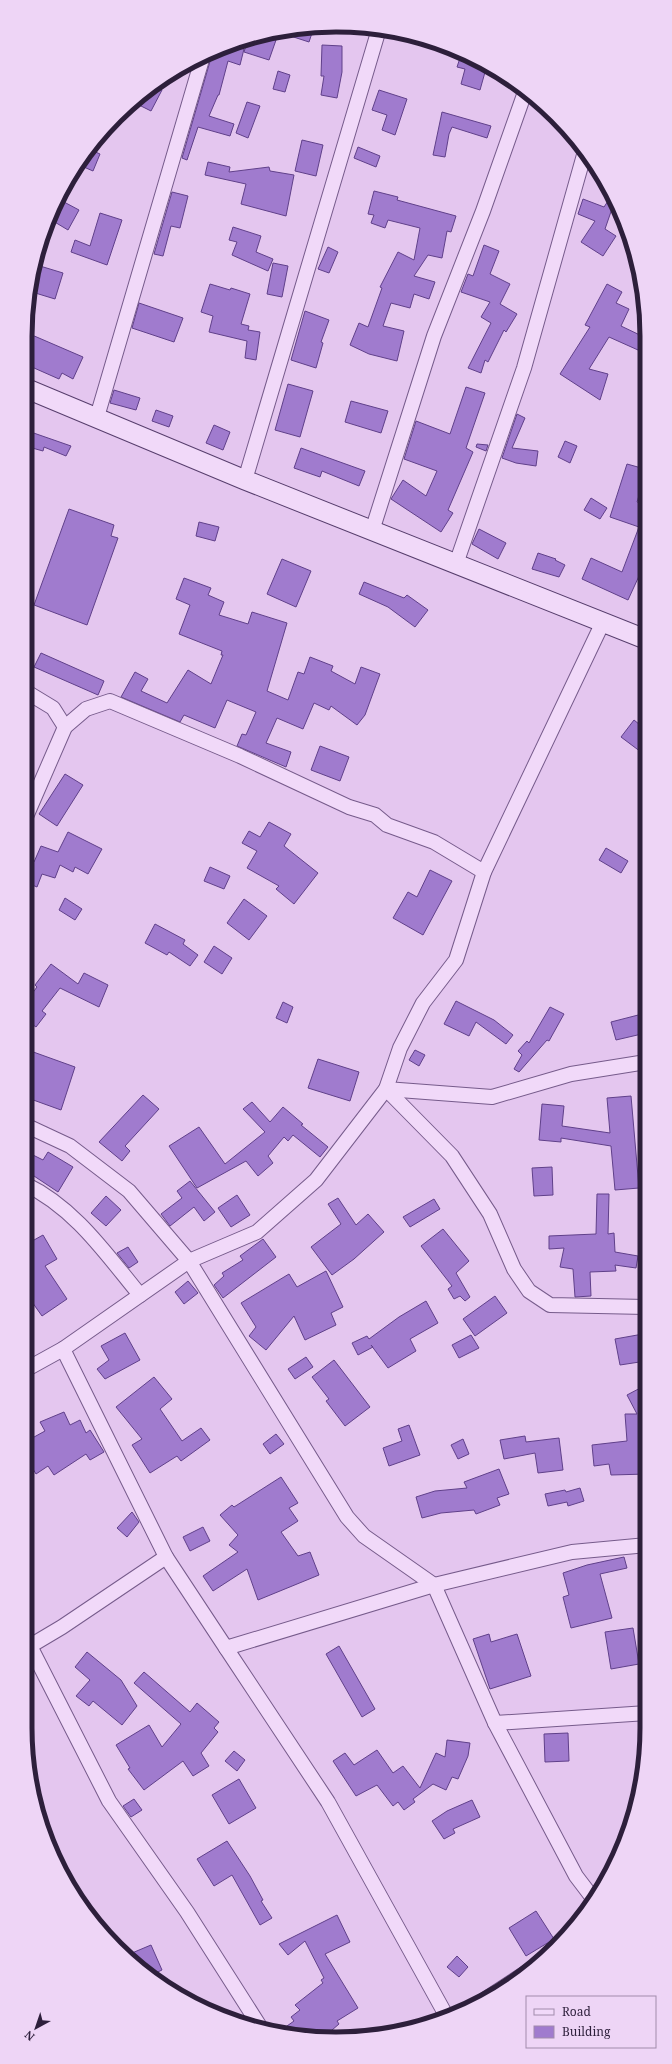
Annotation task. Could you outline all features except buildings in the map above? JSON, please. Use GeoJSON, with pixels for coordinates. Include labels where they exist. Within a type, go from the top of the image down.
{"type":"FeatureCollection","features":[{"type":"Feature","properties":{"kind":"main road"},"geometry":{"type":"LineString","coordinates":[[32,391],[245,480],[640,637]]}},
{"type":"Feature","properties":{"kind":"street"},"geometry":{"type":"LineString","coordinates":[[245,480],[377,35]]}},
{"type":"Feature","properties":{"kind":"street"},"geometry":{"type":"LineString","coordinates":[[97,417],[201,64]]}},
{"type":"Feature","properties":{"kind":"street"},"geometry":{"type":"LineString","coordinates":[[372,530],[434,336],[483,211],[523,97]]}},
{"type":"Feature","properties":{"kind":"street"},"geometry":{"type":"LineString","coordinates":[[456,564],[524,368],[586,163]]}},
{"type":"Feature","properties":{"kind":"street"},"geometry":{"type":"LineString","coordinates":[[32,1366],[63,1349],[189,1261],[257,1232],[316,1180],[386,1089],[400,1048],[423,1003],[456,960],[484,872],[603,622]]}},
{"type":"Feature","properties":{"kind":"street"},"geometry":{"type":"LineString","coordinates":[[32,695],[53,708],[65,727]]}},
{"type":"Feature","properties":{"kind":"street"},"geometry":{"type":"LineString","coordinates":[[32,803],[65,727],[86,709],[110,701],[240,756],[349,807],[375,815],[387,825],[434,842],[484,872]]}},
{"type":"Feature","properties":{"kind":"street"},"geometry":{"type":"LineString","coordinates":[[386,1089],[492,1097],[572,1074],[640,1063]]}},
{"type":"Feature","properties":{"kind":"street"},"geometry":{"type":"LineString","coordinates":[[386,1089],[452,1156],[490,1214],[514,1269],[529,1291],[550,1305],[640,1307]]}},
{"type":"Feature","properties":{"kind":"street"},"geometry":{"type":"LineString","coordinates":[[32,1128],[70,1146],[129,1190],[189,1261],[347,1517],[364,1536],[434,1585],[495,1723],[576,1876],[591,1894]]}},
{"type":"Feature","properties":{"kind":"street"},"geometry":{"type":"LineString","coordinates":[[32,1187],[42,1192],[82,1224],[140,1295]]}},
{"type":"Feature","properties":{"kind":"street"},"geometry":{"type":"LineString","coordinates":[[63,1349],[166,1557],[328,1802],[444,2012]]}},
{"type":"Feature","properties":{"kind":"street"},"geometry":{"type":"LineString","coordinates":[[226,1648],[434,1585],[572,1552],[640,1546]]}},
{"type":"Feature","properties":{"kind":"street"},"geometry":{"type":"LineString","coordinates":[[32,1645],[166,1557]]}},
{"type":"Feature","properties":{"kind":"street"},"geometry":{"type":"LineString","coordinates":[[32,1657],[109,1801],[186,1912],[257,2022]]}},
{"type":"Feature","properties":{"kind":"street"},"geometry":{"type":"LineString","coordinates":[[495,1723],[640,1713]]}}]}
